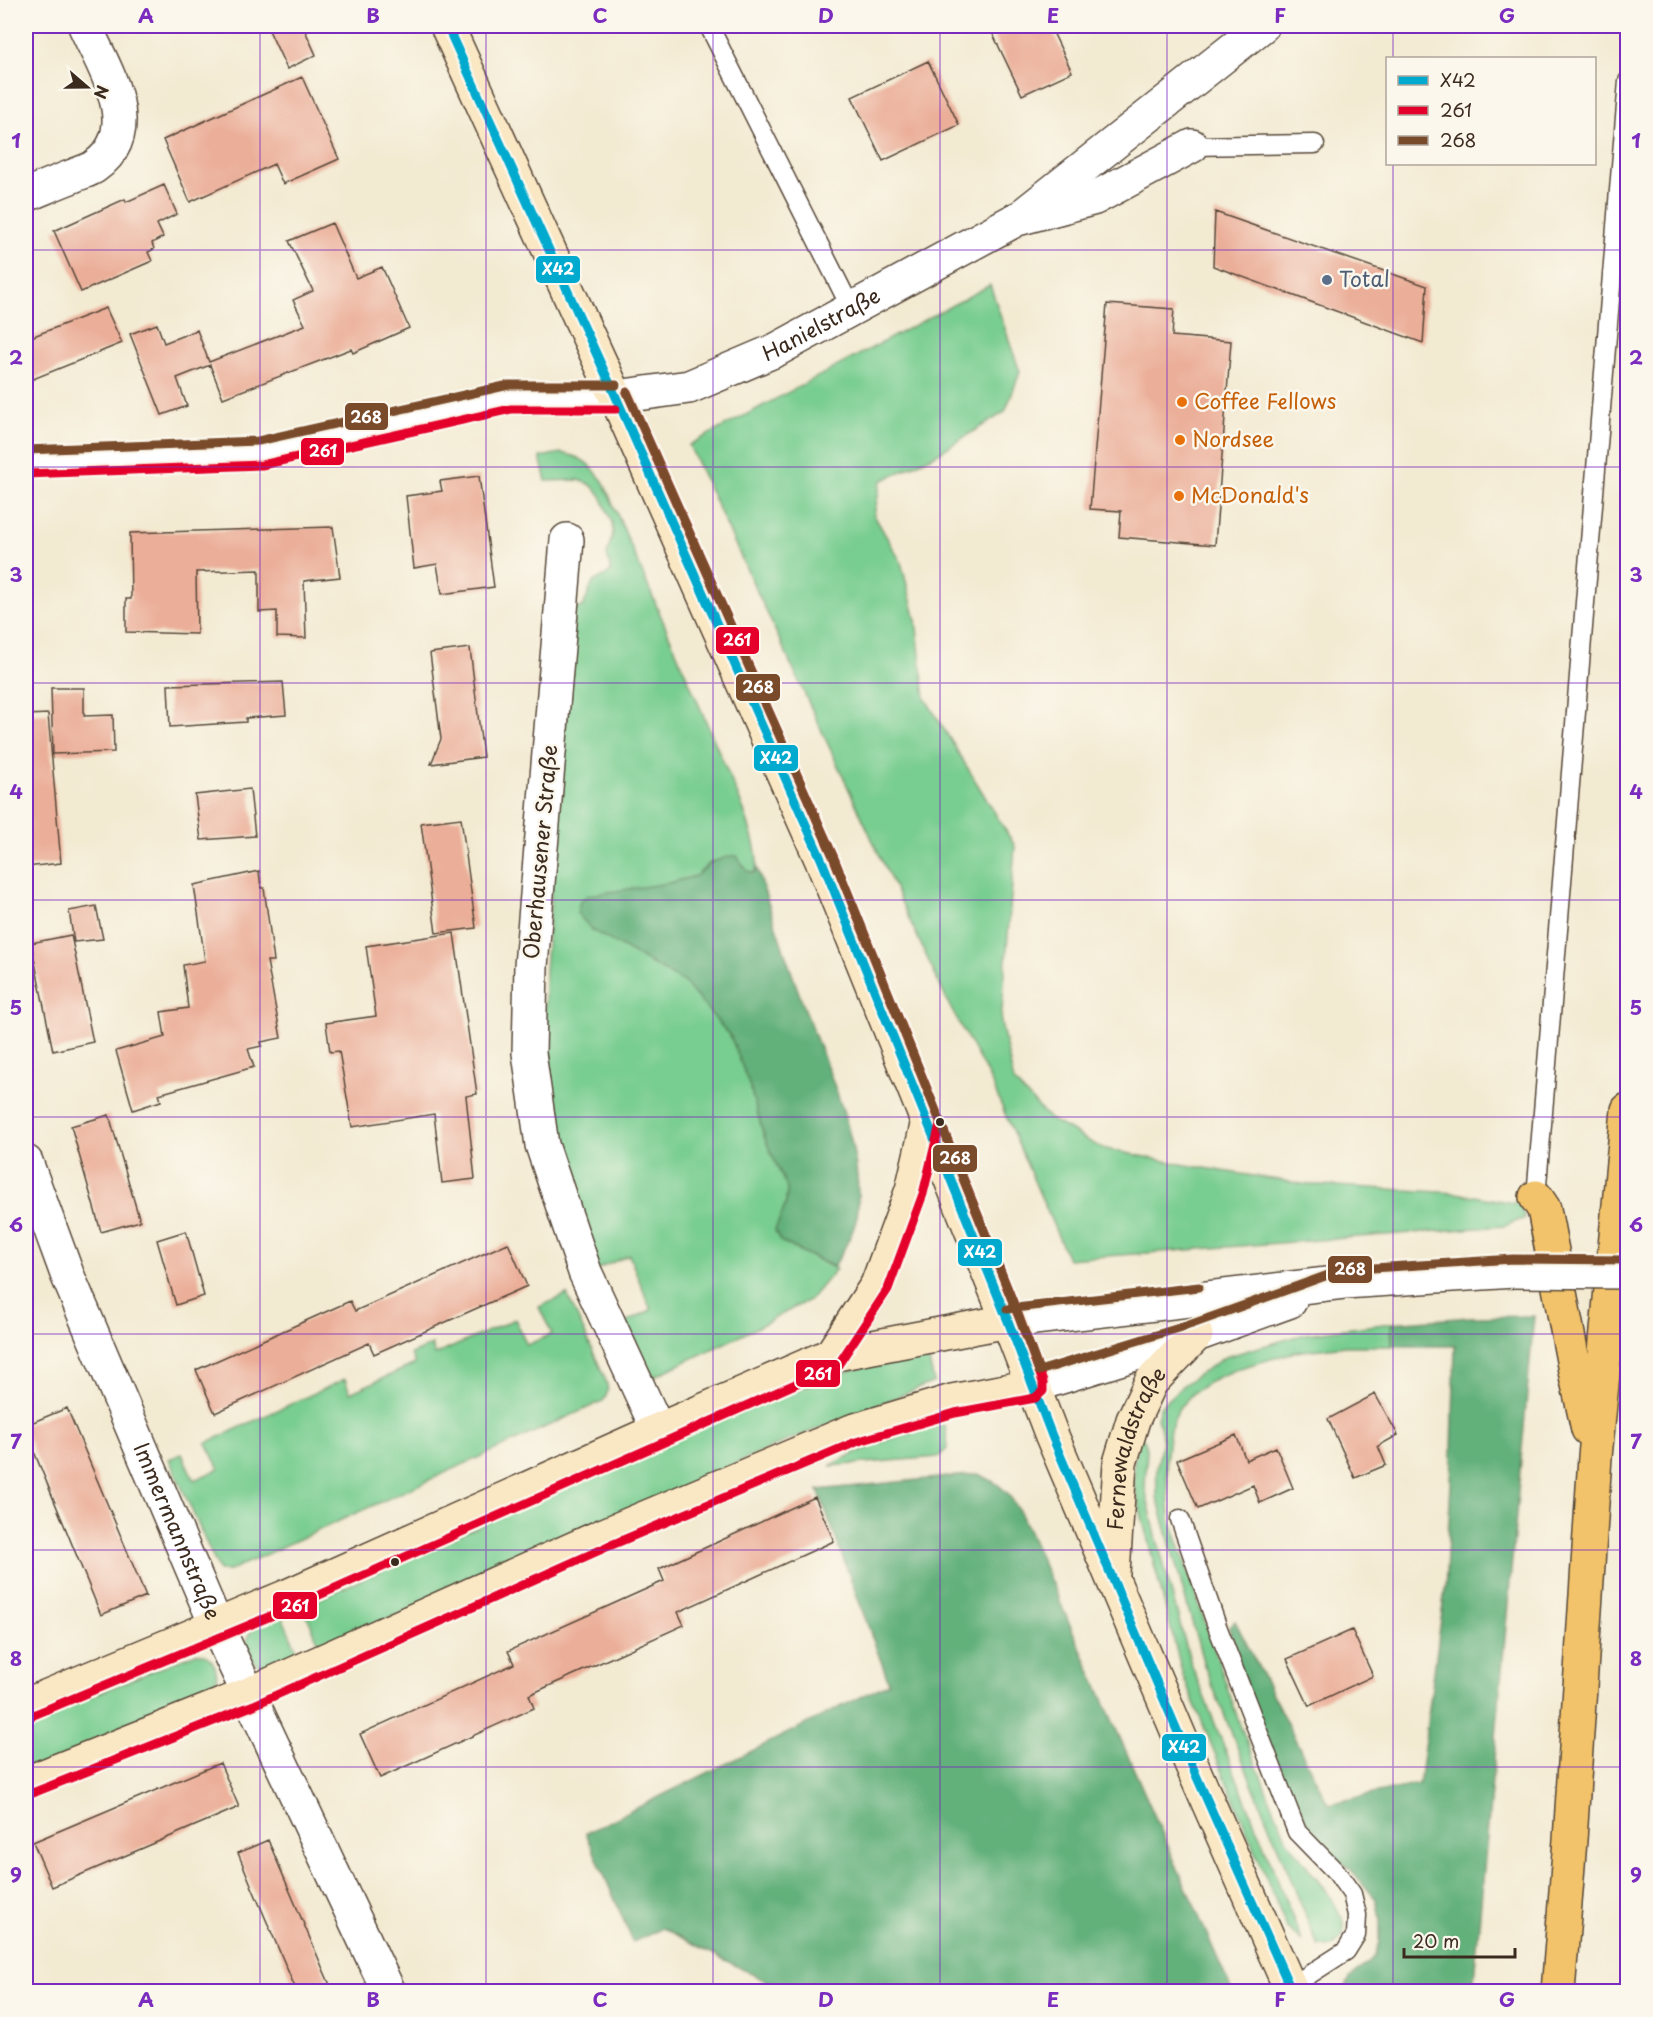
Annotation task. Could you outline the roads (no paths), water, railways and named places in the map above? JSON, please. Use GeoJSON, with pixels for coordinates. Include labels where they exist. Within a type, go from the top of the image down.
{"type":"FeatureCollection","features":[{"type":"Feature","properties":{"kind":"highway"},"geometry":{"type":"LineString","coordinates":[[1558,1992],[1595,1457],[1628,1110]]}},
{"type":"Feature","properties":{"kind":"highway"},"geometry":{"type":"LineString","coordinates":[[1536,1197],[1544,1209],[1575,1371],[1595,1457]]}},
{"type":"Feature","properties":{"kind":"main road"},"geometry":{"type":"LineString","coordinates":[[447,26],[616,397],[822,861],[928,1121],[1032,1386],[1113,1581],[1291,1989]]}},
{"type":"Feature","properties":{"kind":"main road"},"geometry":{"type":"LineString","coordinates":[[831,1356],[877,1285],[912,1190],[928,1121]]}},
{"type":"Feature","properties":{"kind":"main road"},"geometry":{"type":"LineString","coordinates":[[26,1705],[217,1627],[658,1430],[831,1356],[1008,1321]]}},
{"type":"Feature","properties":{"kind":"main road","name":"Fernewaldstraße"},"geometry":{"type":"LineString","coordinates":[[1113,1581],[1120,1463],[1133,1420],[1151,1382],[1196,1335]]}},
{"type":"Feature","properties":{"kind":"main road"},"geometry":{"type":"LineString","coordinates":[[26,1783],[249,1694],[604,1535],[852,1431],[952,1401],[1032,1386]]}},
{"type":"Feature","properties":{"kind":"street"},"geometry":{"type":"LineString","coordinates":[[26,195],[93,168],[118,139],[120,113],[116,97],[85,26]]}},
{"type":"Feature","properties":{"kind":"street","name":"Hanielstraße"},"geometry":{"type":"LineString","coordinates":[[26,462],[260,453],[510,397],[616,397],[689,387],[776,350],[1017,219],[1262,26]]}},
{"type":"Feature","properties":{"kind":"street","name":"Hanielstraße"},"geometry":{"type":"LineString","coordinates":[[1017,219],[1095,198],[1192,146]]}},
{"type":"Feature","properties":{"kind":"street","name":"Oberhausener Straße"},"geometry":{"type":"LineString","coordinates":[[567,540],[531,966],[529,1053],[542,1145],[570,1230],[585,1272],[658,1430]]}},
{"type":"Feature","properties":{"kind":"street","name":"Immermannstraße"},"geometry":{"type":"LineString","coordinates":[[26,1162],[67,1274],[217,1627],[389,1992]]}},
{"type":"Feature","properties":{"kind":"street","name":"Fernewaldstraße"},"geometry":{"type":"LineString","coordinates":[[1008,1321],[1344,1282],[1514,1271],[1628,1272]]}},
{"type":"Feature","properties":{"kind":"street","name":"Fernewaldstraße"},"geometry":{"type":"LineString","coordinates":[[1032,1386],[1196,1335],[1344,1282]]}},
{"type":"Feature","properties":{"kind":"lane"},"geometry":{"type":"LineString","coordinates":[[709,26],[852,310]]}},
{"type":"Feature","properties":{"kind":"lane"},"geometry":{"type":"LineString","coordinates":[[1536,1197],[1628,81]]}},
{"type":"Feature","properties":{"kind":"lane"},"geometry":{"type":"LineString","coordinates":[[1192,146],[1315,144]]}},
{"type":"Feature","properties":{"kind":"lane"},"geometry":{"type":"LineString","coordinates":[[1180,1519],[1217,1626],[1297,1832],[1337,1873],[1352,1894],[1355,1905],[1356,1935],[1347,1951],[1291,1989]]}},
{"type":"Feature","properties":{"kind":"place","name":"Total"},"geometry":{"type":"Point","coordinates":[1327,280]}},
{"type":"Feature","properties":{"kind":"place","name":"Coffee Fellows"},"geometry":{"type":"Point","coordinates":[1182,402]}},
{"type":"Feature","properties":{"kind":"place","name":"Nordsee"},"geometry":{"type":"Point","coordinates":[1180,440]}},
{"type":"Feature","properties":{"kind":"place","name":"McDonald's"},"geometry":{"type":"Point","coordinates":[1179,496]}}]}
